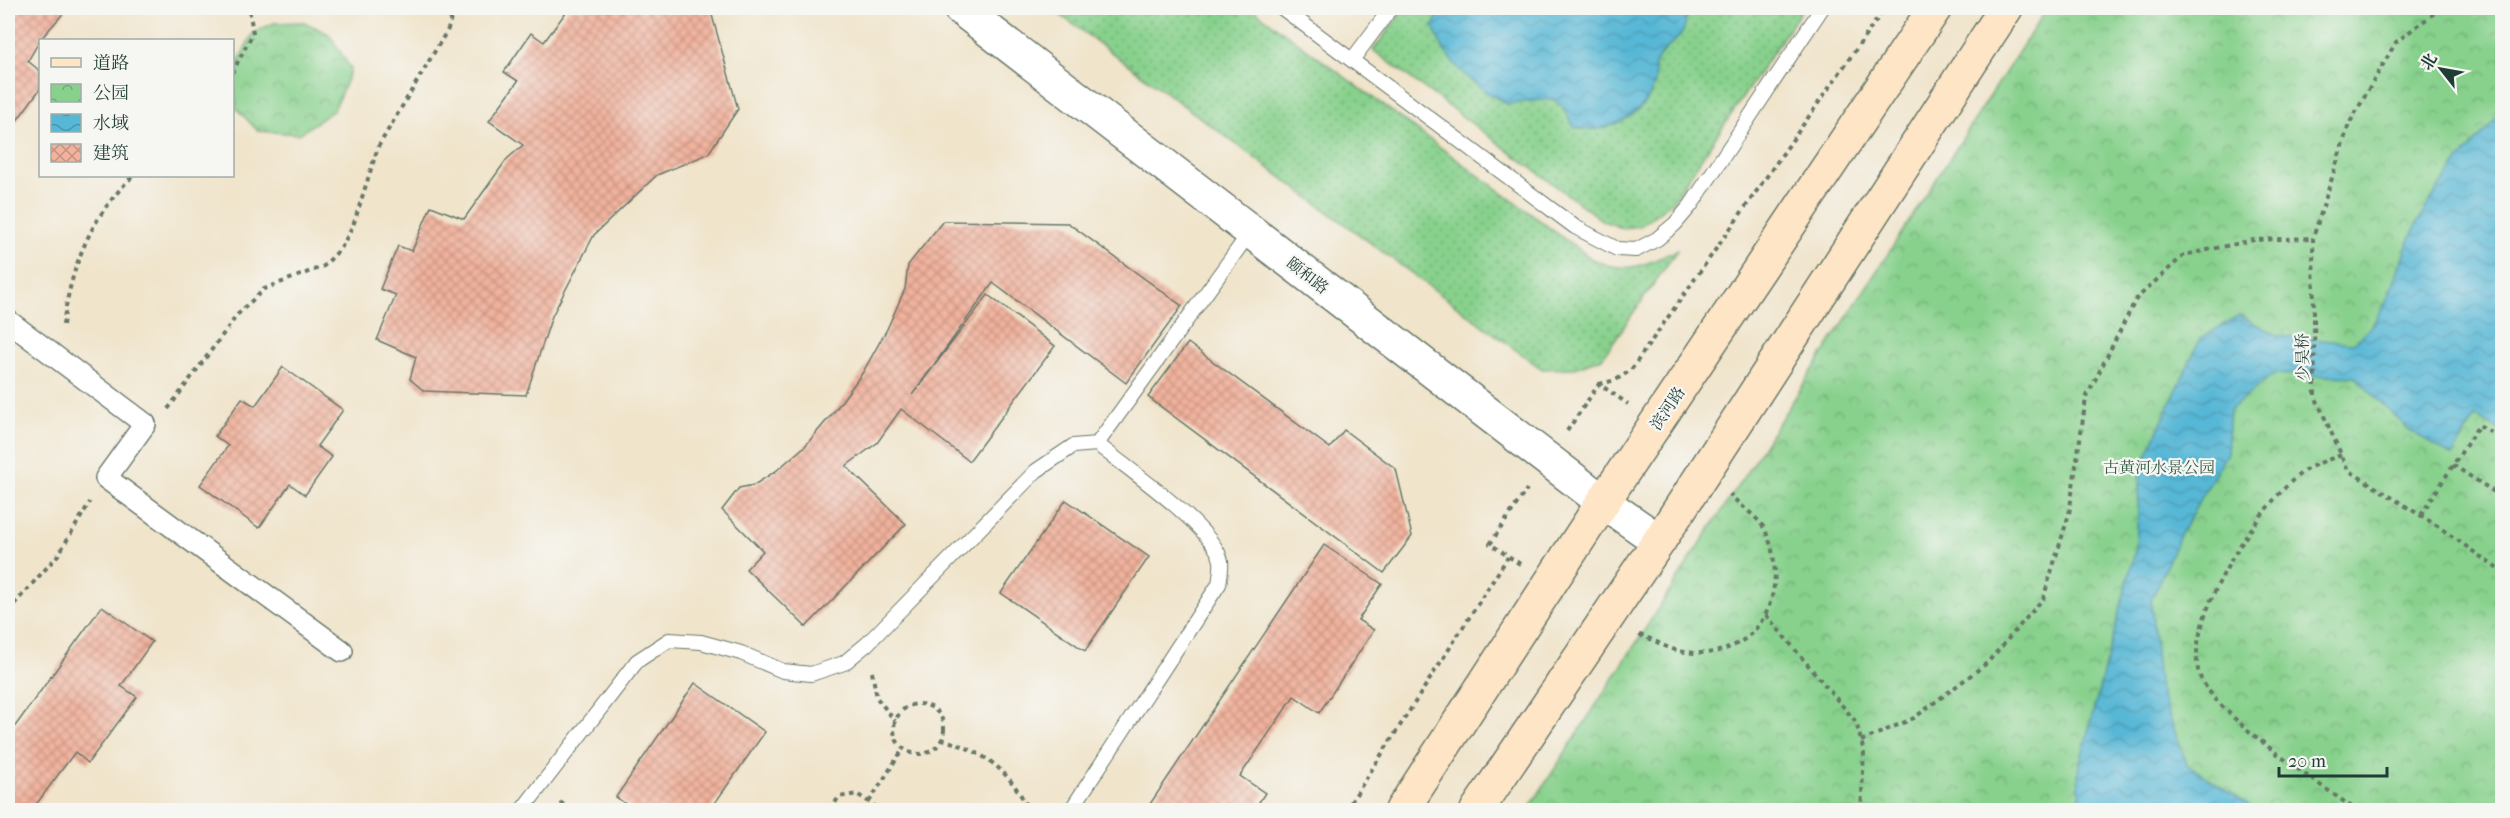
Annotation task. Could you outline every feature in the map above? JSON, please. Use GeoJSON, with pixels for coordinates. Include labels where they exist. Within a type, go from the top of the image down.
{"type":"FeatureCollection","features":[{"type":"Feature","properties":{"kind":"main road","name":"滨河路"},"geometry":{"type":"LineString","coordinates":[[1402,810],[1603,502],[1935,8]]}},
{"type":"Feature","properties":{"kind":"main road"},"geometry":{"type":"LineString","coordinates":[[1477,810],[1659,541],[2006,8]]}},
{"type":"Feature","properties":{"kind":"street","name":"颐和路"},"geometry":{"type":"LineString","coordinates":[[960,8],[1603,502],[1659,541]]}},
{"type":"Feature","properties":{"kind":"street"},"geometry":{"type":"LineString","coordinates":[[8,321],[145,424],[106,478],[342,651]]}},
{"type":"Feature","properties":{"kind":"lane"},"geometry":{"type":"LineString","coordinates":[[1282,8],[1575,227],[1617,249],[1636,250],[1657,239],[1691,205],[1822,8]]}},
{"type":"Feature","properties":{"kind":"lane"},"geometry":{"type":"LineString","coordinates":[[1352,60],[1391,8]]}},
{"type":"Feature","properties":{"kind":"lane"},"geometry":{"type":"LineString","coordinates":[[1097,444],[1251,231]]}},
{"type":"Feature","properties":{"kind":"lane"},"geometry":{"type":"LineString","coordinates":[[522,810],[637,662],[669,640],[701,642],[741,654],[783,671],[810,674],[844,663],[1036,471],[1073,446],[1097,444],[1197,524],[1211,541],[1221,561],[1219,584],[1071,810]]}},
{"type":"Feature","properties":{"kind":"path"},"geometry":{"type":"LineString","coordinates":[[234,69],[253,33],[249,8]]}},
{"type":"Feature","properties":{"kind":"path"},"geometry":{"type":"LineString","coordinates":[[145,424],[164,415],[238,314],[264,289],[324,266],[341,248],[353,226],[378,147],[448,29],[454,8]]}},
{"type":"Feature","properties":{"kind":"path"},"geometry":{"type":"LineString","coordinates":[[1599,384],[1616,380],[1631,370],[1885,8]]}},
{"type":"Feature","properties":{"kind":"path","name":"少昊桥"},"geometry":{"type":"LineString","coordinates":[[2341,454],[2315,396],[2313,238],[2349,124],[2396,42],[2441,8]]}},
{"type":"Feature","properties":{"kind":"path"},"geometry":{"type":"LineString","coordinates":[[58,358],[68,294],[86,240],[110,198],[132,177]]}},
{"type":"Feature","properties":{"kind":"path"},"geometry":{"type":"LineString","coordinates":[[1861,741],[1914,718],[1987,663],[2043,599],[2068,514],[2086,398],[2136,299],[2184,255],[2254,240],[2313,238]]}},
{"type":"Feature","properties":{"kind":"path"},"geometry":{"type":"LineString","coordinates":[[2421,515],[2479,425],[2502,440]]}},
{"type":"Feature","properties":{"kind":"path"},"geometry":{"type":"LineString","coordinates":[[2356,810],[2241,726],[2219,706],[2198,671],[2200,625],[2230,560],[2265,511],[2300,473],[2341,454],[2348,470],[2421,515],[2502,572]]}},
{"type":"Feature","properties":{"kind":"path"},"geometry":{"type":"LineString","coordinates":[[2453,465],[2502,497]]}},
{"type":"Feature","properties":{"kind":"path"},"geometry":{"type":"LineString","coordinates":[[8,611],[58,555],[106,478]]}},
{"type":"Feature","properties":{"kind":"path"},"geometry":{"type":"LineString","coordinates":[[1631,634],[1641,635],[1670,649],[1687,653],[1709,652],[1741,642],[1754,631],[1766,615],[1776,580],[1772,548],[1764,528],[1726,488]]}},
{"type":"Feature","properties":{"kind":"path"},"geometry":{"type":"LineString","coordinates":[[1346,810],[1509,557]]}},
{"type":"Feature","properties":{"kind":"path"},"geometry":{"type":"LineString","coordinates":[[1766,615],[1856,722],[1864,752],[1861,810]]}},
{"type":"Feature","properties":{"kind":"path"},"geometry":{"type":"LineString","coordinates":[[859,650],[874,677],[877,698],[895,721],[896,739],[903,749],[915,754],[926,753],[936,747],[941,739],[944,727],[941,720],[936,711],[924,705],[911,706],[904,710],[895,721]]}},
{"type":"Feature","properties":{"kind":"path"},"geometry":{"type":"LineString","coordinates":[[941,739],[965,745],[998,765],[1029,810]]}},
{"type":"Feature","properties":{"kind":"path"},"geometry":{"type":"LineString","coordinates":[[869,802],[903,749]]}},
{"type":"Feature","properties":{"kind":"path"},"geometry":{"type":"LineString","coordinates":[[830,810],[839,797],[857,794],[881,810]]}},
{"type":"Feature","properties":{"kind":"green space"},"geometry":{"type":"Polygon","coordinates":[[[1051,8],[1251,8],[1592,259],[1615,267],[1626,268],[1646,264],[1678,249],[1602,358],[1574,368],[1542,369],[1051,8]]]}},
{"type":"Feature","properties":{"kind":"green space"},"geometry":{"type":"Polygon","coordinates":[[[1405,8],[1803,8],[1672,202],[1640,226],[1622,228],[1603,221],[1373,50],[1405,8]]]}},
{"type":"Feature","properties":{"kind":"green space","name":"古黄河水景公园"},"geometry":{"type":"Polygon","coordinates":[[[2047,8],[2502,8],[2502,810],[1528,810],[2047,8]]]}},
{"type":"Feature","properties":{"kind":"green space"},"geometry":{"type":"Polygon","coordinates":[[[304,22],[329,34],[351,69],[334,110],[299,134],[258,131],[236,108],[234,70],[253,33],[274,23],[304,22]]]}},
{"type":"Feature","properties":{"kind":"water"},"geometry":{"type":"Polygon","coordinates":[[[1442,8],[1690,8],[1681,34],[1657,59],[1655,83],[1650,95],[1642,105],[1633,114],[1611,126],[1586,129],[1574,127],[1563,107],[1553,99],[1507,104],[1472,81],[1453,62],[1438,39],[1433,26],[1442,8]]]}},
{"type":"Feature","properties":{"kind":"water"},"geometry":{"type":"Polygon","coordinates":[[[2502,112],[2502,432],[2476,416],[2452,456],[2409,430],[2355,377],[2273,374],[2230,410],[2227,453],[2178,539],[2151,601],[2160,691],[2187,764],[2256,810],[2080,810],[2078,770],[2136,548],[2140,469],[2200,339],[2239,315],[2278,336],[2353,343],[2377,318],[2385,304],[2410,239],[2435,193],[2478,138],[2502,112]]]}},
{"type":"Feature","properties":{"kind":"building"},"geometry":{"type":"Polygon","coordinates":[[[8,8],[68,8],[39,39],[28,61],[39,70],[39,90],[8,133],[8,8]]]}},
{"type":"Feature","properties":{"kind":"building"},"geometry":{"type":"Polygon","coordinates":[[[569,8],[710,8],[738,109],[708,154],[657,175],[594,235],[552,316],[526,395],[424,391],[410,379],[416,357],[377,340],[396,295],[380,289],[398,246],[412,251],[431,206],[464,219],[507,159],[523,145],[489,121],[518,81],[504,72],[531,33],[544,42],[569,8]]]}},
{"type":"Feature","properties":{"kind":"building"},"geometry":{"type":"Polygon","coordinates":[[[943,221],[1068,223],[1182,306],[1126,383],[993,283],[912,395],[988,295],[1055,346],[969,461],[901,409],[877,443],[846,466],[906,524],[806,627],[746,569],[763,551],[722,510],[739,488],[754,485],[776,471],[805,446],[833,413],[863,372],[887,329],[905,289],[908,265],[943,221]]]}},
{"type":"Feature","properties":{"kind":"building"},"geometry":{"type":"Polygon","coordinates":[[[1188,343],[1330,448],[1344,430],[1396,469],[1412,536],[1384,573],[1148,397],[1188,343]]]}},
{"type":"Feature","properties":{"kind":"building"},"geometry":{"type":"Polygon","coordinates":[[[283,367],[343,410],[317,446],[332,457],[305,495],[290,484],[259,528],[200,485],[228,446],[215,436],[242,398],[255,406],[283,367]]]}},
{"type":"Feature","properties":{"kind":"building"},"geometry":{"type":"Polygon","coordinates":[[[1066,500],[1149,557],[1085,651],[1001,593],[1066,500]]]}},
{"type":"Feature","properties":{"kind":"building"},"geometry":{"type":"Polygon","coordinates":[[[1324,545],[1382,584],[1358,620],[1374,630],[1319,713],[1294,696],[1240,776],[1265,793],[1254,810],[1146,810],[1324,545]]]}},
{"type":"Feature","properties":{"kind":"building"},"geometry":{"type":"Polygon","coordinates":[[[102,606],[152,642],[121,686],[137,697],[88,763],[75,752],[32,810],[8,810],[8,736],[102,606]]]}},
{"type":"Feature","properties":{"kind":"building"},"geometry":{"type":"Polygon","coordinates":[[[695,683],[765,732],[710,810],[634,810],[616,797],[695,683]]]}}]}
